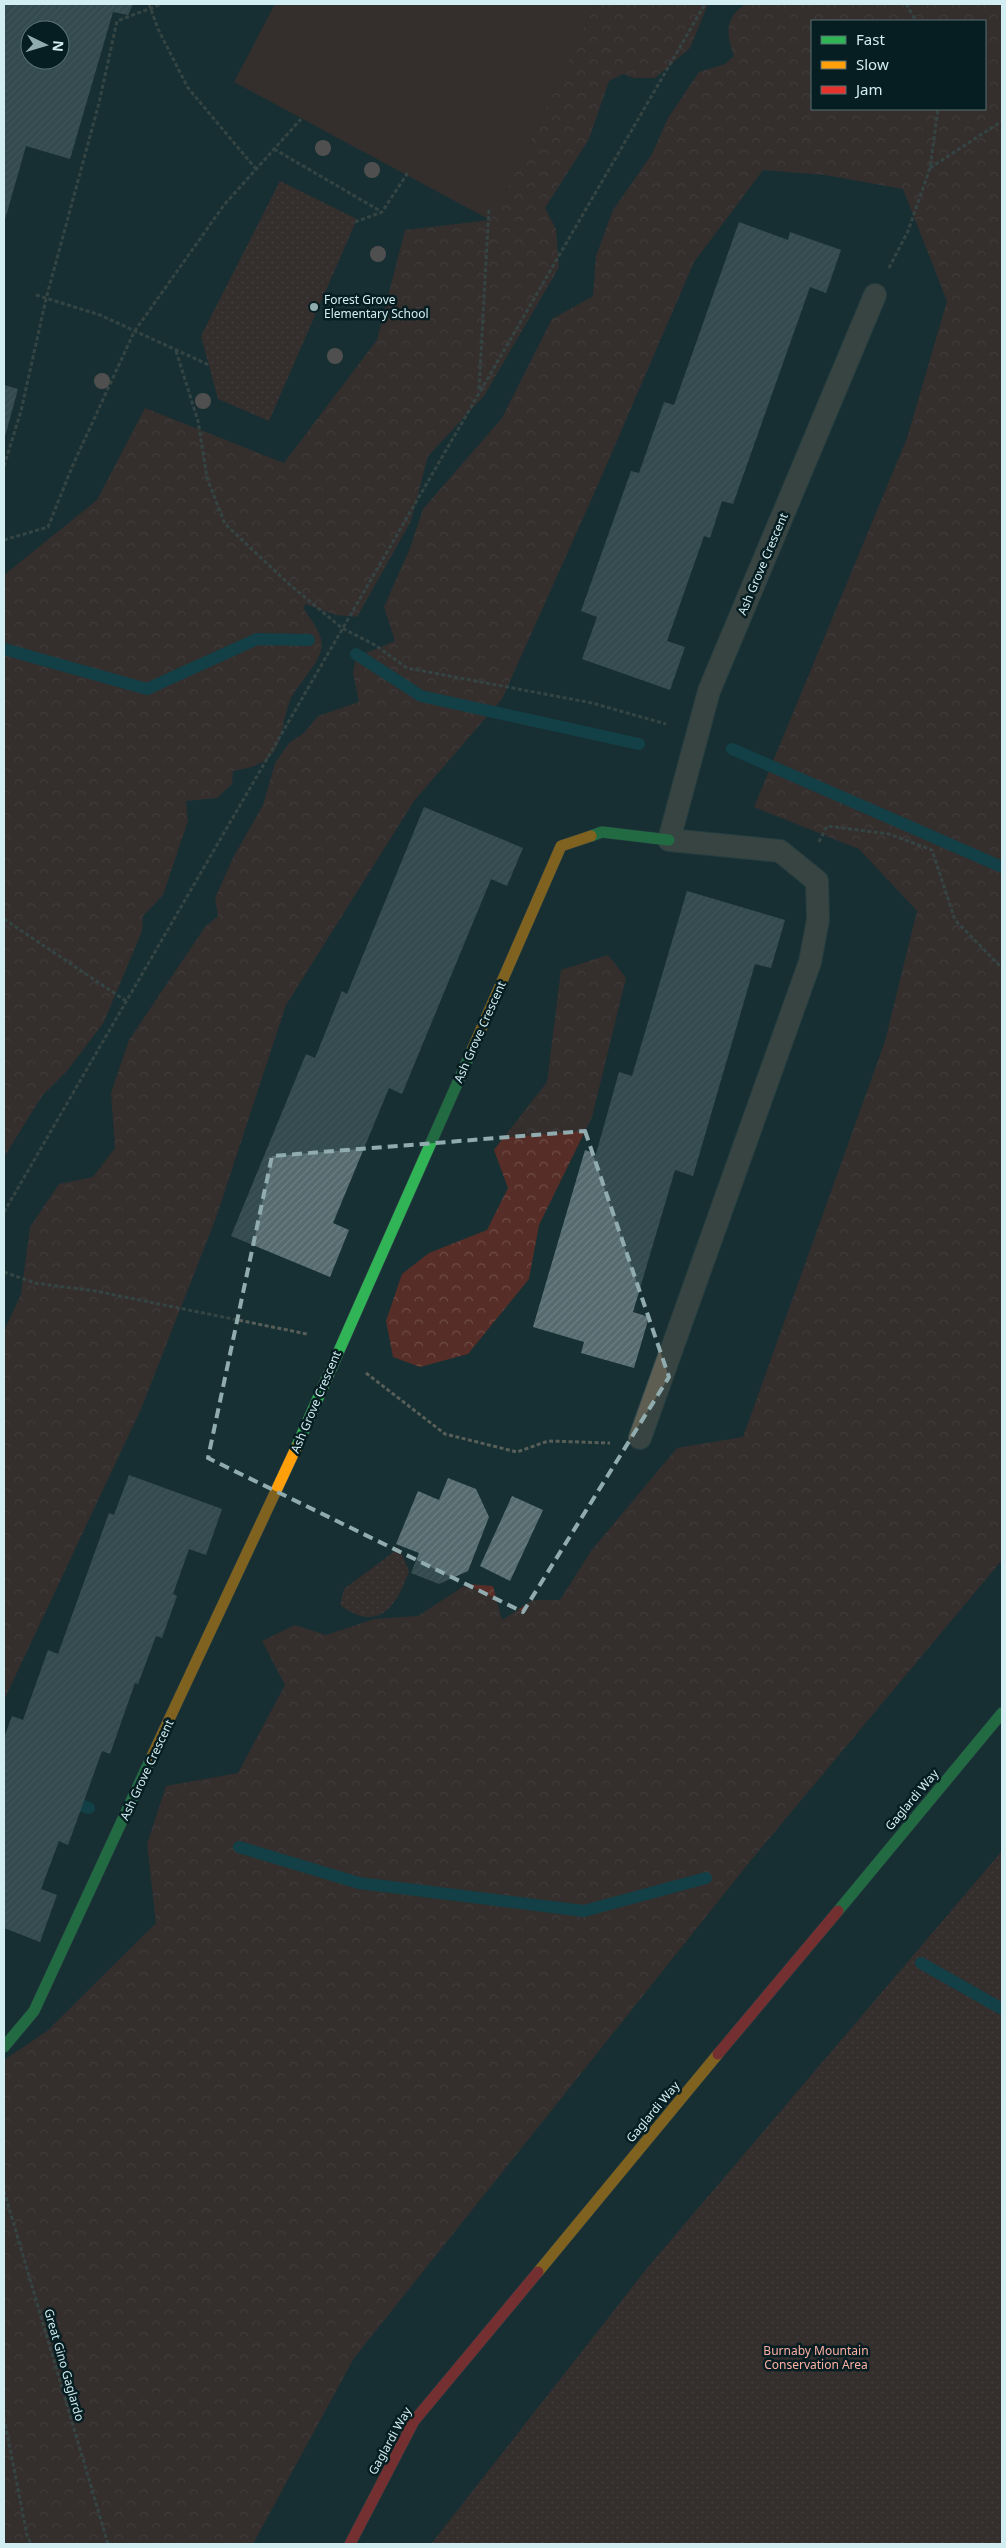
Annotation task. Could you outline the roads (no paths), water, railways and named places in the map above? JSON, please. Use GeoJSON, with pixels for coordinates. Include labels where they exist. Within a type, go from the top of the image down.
{"type":"FeatureCollection","features":[{"type":"Feature","properties":{"kind":"street","name":"Ash Grove Crescent"},"geometry":{"type":"LineString","coordinates":[[4,2047],[34,2011],[303,1434],[336,1354],[386,1248],[561,846],[602,832],[669,840]]}},
{"type":"Feature","properties":{"kind":"street","name":"Gaglardi Way"},"geometry":{"type":"LineString","coordinates":[[350,2544],[414,2421],[1002,1713]]}},
{"type":"Feature","properties":{"kind":"lane","name":"Ash Grove Crescent"},"geometry":{"type":"LineString","coordinates":[[640,1438],[810,962],[818,920],[817,881],[780,851],[669,840],[709,691],[875,295]]}},
{"type":"Feature","properties":{"kind":"waterway"},"geometry":{"type":"LineString","coordinates":[[4,649],[147,689],[257,639],[309,640]]}},
{"type":"Feature","properties":{"kind":"waterway"},"geometry":{"type":"LineString","coordinates":[[356,654],[421,696],[639,744]]}},
{"type":"Feature","properties":{"kind":"waterway"},"geometry":{"type":"LineString","coordinates":[[732,749],[1002,867]]}},
{"type":"Feature","properties":{"kind":"waterway"},"geometry":{"type":"LineString","coordinates":[[68,1801],[89,1808]]}},
{"type":"Feature","properties":{"kind":"waterway"},"geometry":{"type":"LineString","coordinates":[[239,1847],[359,1883],[584,1911],[706,1878]]}},
{"type":"Feature","properties":{"kind":"waterway"},"geometry":{"type":"LineString","coordinates":[[921,1963],[1002,2009]]}},
{"type":"Feature","properties":{"kind":"place","name":"Forest Grove Elementary School"},"geometry":{"type":"Point","coordinates":[314,307]}},
{"type":"Feature","properties":{"kind":"park label","name":"Burnaby Mountain Conservation Area"},"geometry":{"type":"Point","coordinates":[816,2358]}}]}
